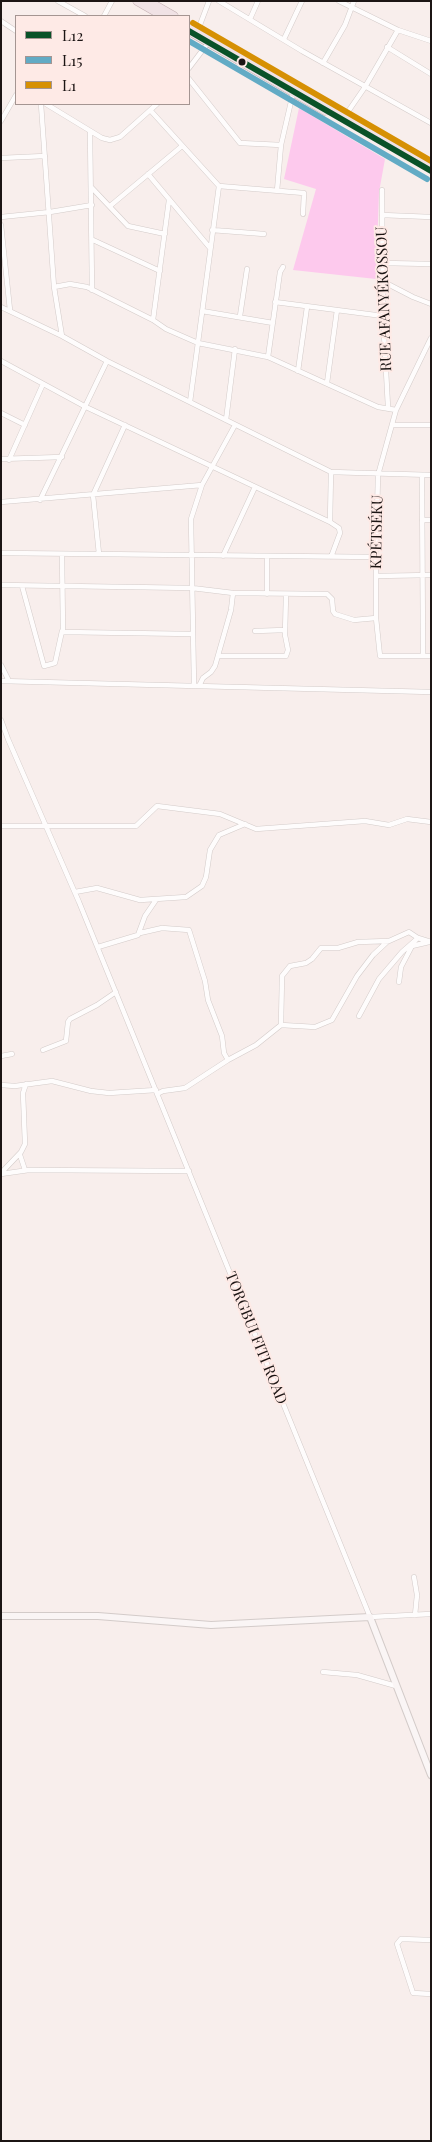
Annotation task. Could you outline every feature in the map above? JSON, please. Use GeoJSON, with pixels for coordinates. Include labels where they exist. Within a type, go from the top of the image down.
{"type":"FeatureCollection","features":[{"type":"Feature","properties":{"kind":"highway"},"geometry":{"type":"LineString","coordinates":[[143,2],[162,15]]}},
{"type":"Feature","properties":{"kind":"highway"},"geometry":{"type":"LineString","coordinates":[[143,2],[172,15]]}},
{"type":"Feature","properties":{"kind":"highway"},"geometry":{"type":"LineString","coordinates":[[194,32],[345,116],[357,126]]}},
{"type":"Feature","properties":{"kind":"highway"},"geometry":{"type":"LineString","coordinates":[[209,40],[293,93],[431,165]]}},
{"type":"Feature","properties":{"kind":"highway"},"geometry":{"type":"LineString","coordinates":[[379,138],[431,171]]}},
{"type":"Feature","properties":{"kind":"street"},"geometry":{"type":"LineString","coordinates":[[58,1],[83,15]]}},
{"type":"Feature","properties":{"kind":"street"},"geometry":{"type":"LineString","coordinates":[[105,15],[112,1]]}},
{"type":"Feature","properties":{"kind":"street"},"geometry":{"type":"LineString","coordinates":[[194,32],[209,1]]}},
{"type":"Feature","properties":{"kind":"street"},"geometry":{"type":"LineString","coordinates":[[219,1],[323,63],[431,123]]}},
{"type":"Feature","properties":{"kind":"street"},"geometry":{"type":"LineString","coordinates":[[250,19],[258,1]]}},
{"type":"Feature","properties":{"kind":"street"},"geometry":{"type":"LineString","coordinates":[[284,40],[302,1]]}},
{"type":"Feature","properties":{"kind":"street"},"geometry":{"type":"LineString","coordinates":[[339,1],[398,30],[431,41]]}},
{"type":"Feature","properties":{"kind":"street"},"geometry":{"type":"LineString","coordinates":[[323,63],[336,44],[354,1]]}},
{"type":"Feature","properties":{"kind":"street"},"geometry":{"type":"LineString","coordinates":[[2,24],[15,30]]}},
{"type":"Feature","properties":{"kind":"street"},"geometry":{"type":"LineString","coordinates":[[345,116],[365,87],[398,30]]}},
{"type":"Feature","properties":{"kind":"street"},"geometry":{"type":"LineString","coordinates":[[190,67],[209,40]]}},
{"type":"Feature","properties":{"kind":"street"},"geometry":{"type":"LineString","coordinates":[[387,47],[431,74]]}},
{"type":"Feature","properties":{"kind":"street"},"geometry":{"type":"LineString","coordinates":[[190,80],[240,143],[280,145]]}},
{"type":"Feature","properties":{"kind":"street"},"geometry":{"type":"LineString","coordinates":[[277,191],[280,145],[293,93]]}},
{"type":"Feature","properties":{"kind":"street"},"geometry":{"type":"LineString","coordinates":[[1,121],[15,97]]}},
{"type":"Feature","properties":{"kind":"street"},"geometry":{"type":"LineString","coordinates":[[41,105],[54,287],[62,336]]}},
{"type":"Feature","properties":{"kind":"street"},"geometry":{"type":"LineString","coordinates":[[48,105],[102,138],[110,140],[120,136],[156,105]]}},
{"type":"Feature","properties":{"kind":"street"},"geometry":{"type":"LineString","coordinates":[[151,111],[219,186],[304,193],[303,214]]}},
{"type":"Feature","properties":{"kind":"street"},"geometry":{"type":"LineString","coordinates":[[90,131],[93,240],[92,290]]}},
{"type":"Feature","properties":{"kind":"street"},"geometry":{"type":"LineString","coordinates":[[110,206],[182,146]]}},
{"type":"Feature","properties":{"kind":"street"},"geometry":{"type":"LineString","coordinates":[[1,158],[45,156]]}},
{"type":"Feature","properties":{"kind":"street"},"geometry":{"type":"LineString","coordinates":[[148,174],[210,248]]}},
{"type":"Feature","properties":{"kind":"street"},"geometry":{"type":"LineString","coordinates":[[190,402],[219,186]]}},
{"type":"Feature","properties":{"kind":"street"},"geometry":{"type":"LineString","coordinates":[[92,188],[128,226],[165,234]]}},
{"type":"Feature","properties":{"kind":"street","name":"RUE AFANYÉKOSSOU"},"geometry":{"type":"LineString","coordinates":[[382,190],[383,316],[388,407]]}},
{"type":"Feature","properties":{"kind":"street"},"geometry":{"type":"LineString","coordinates":[[152,320],[169,200]]}},
{"type":"Feature","properties":{"kind":"street"},"geometry":{"type":"LineString","coordinates":[[1,217],[92,205]]}},
{"type":"Feature","properties":{"kind":"street"},"geometry":{"type":"LineString","coordinates":[[382,215],[431,217]]}},
{"type":"Feature","properties":{"kind":"street"},"geometry":{"type":"LineString","coordinates":[[1,225],[10,310]]}},
{"type":"Feature","properties":{"kind":"street"},"geometry":{"type":"LineString","coordinates":[[212,230],[264,234]]}},
{"type":"Feature","properties":{"kind":"street"},"geometry":{"type":"LineString","coordinates":[[93,240],[160,271]]}},
{"type":"Feature","properties":{"kind":"street"},"geometry":{"type":"LineString","coordinates":[[383,263],[431,264]]}},
{"type":"Feature","properties":{"kind":"street"},"geometry":{"type":"LineString","coordinates":[[268,358],[280,272],[283,267]]}},
{"type":"Feature","properties":{"kind":"street"},"geometry":{"type":"LineString","coordinates":[[240,316],[248,269]]}},
{"type":"Feature","properties":{"kind":"street"},"geometry":{"type":"LineString","coordinates":[[384,282],[431,304]]}},
{"type":"Feature","properties":{"kind":"street"},"geometry":{"type":"LineString","coordinates":[[54,287],[70,284],[92,290],[166,329],[198,342],[268,358],[378,407],[388,407],[396,410]]}},
{"type":"Feature","properties":{"kind":"street"},"geometry":{"type":"LineString","coordinates":[[276,302],[383,316]]}},
{"type":"Feature","properties":{"kind":"street"},"geometry":{"type":"LineString","coordinates":[[1,307],[331,472],[378,475],[431,475]]}},
{"type":"Feature","properties":{"kind":"street"},"geometry":{"type":"LineString","coordinates":[[298,370],[307,307]]}},
{"type":"Feature","properties":{"kind":"street"},"geometry":{"type":"LineString","coordinates":[[327,384],[337,310]]}},
{"type":"Feature","properties":{"kind":"street"},"geometry":{"type":"LineString","coordinates":[[202,311],[273,323]]}},
{"type":"Feature","properties":{"kind":"street","name":"KPÉTSÉKU"},"geometry":{"type":"LineString","coordinates":[[423,656],[380,656],[376,618],[378,475],[396,410],[431,338]]}},
{"type":"Feature","properties":{"kind":"street"},"geometry":{"type":"LineString","coordinates":[[226,420],[235,350]]}},
{"type":"Feature","properties":{"kind":"street"},"geometry":{"type":"LineString","coordinates":[[1,361],[86,407],[330,522],[339,528],[340,533],[331,557]]}},
{"type":"Feature","properties":{"kind":"street"},"geometry":{"type":"LineString","coordinates":[[40,500],[107,361]]}},
{"type":"Feature","properties":{"kind":"street"},"geometry":{"type":"LineString","coordinates":[[9,460],[43,384]]}},
{"type":"Feature","properties":{"kind":"street"},"geometry":{"type":"LineString","coordinates":[[1,413],[25,424]]}},
{"type":"Feature","properties":{"kind":"street"},"geometry":{"type":"LineString","coordinates":[[392,425],[431,424]]}},
{"type":"Feature","properties":{"kind":"street"},"geometry":{"type":"LineString","coordinates":[[99,554],[93,495],[125,425]]}},
{"type":"Feature","properties":{"kind":"street"},"geometry":{"type":"LineString","coordinates":[[197,685],[192,634],[190,519],[202,485],[235,425]]}},
{"type":"Feature","properties":{"kind":"street"},"geometry":{"type":"LineString","coordinates":[[1,460],[62,457]]}},
{"type":"Feature","properties":{"kind":"street"},"geometry":{"type":"LineString","coordinates":[[330,522],[331,472]]}},
{"type":"Feature","properties":{"kind":"street"},"geometry":{"type":"LineString","coordinates":[[422,475],[423,656],[431,656]]}},
{"type":"Feature","properties":{"kind":"street"},"geometry":{"type":"LineString","coordinates":[[1,502],[202,485]]}},
{"type":"Feature","properties":{"kind":"street"},"geometry":{"type":"LineString","coordinates":[[223,556],[255,487]]}},
{"type":"Feature","properties":{"kind":"street"},"geometry":{"type":"LineString","coordinates":[[422,520],[431,520]]}},
{"type":"Feature","properties":{"kind":"street"},"geometry":{"type":"LineString","coordinates":[[1,553],[376,558]]}},
{"type":"Feature","properties":{"kind":"street"},"geometry":{"type":"LineString","coordinates":[[22,586],[44,666],[55,663],[62,631],[62,554]]}},
{"type":"Feature","properties":{"kind":"street"},"geometry":{"type":"LineString","coordinates":[[267,556],[267,594]]}},
{"type":"Feature","properties":{"kind":"street"},"geometry":{"type":"LineString","coordinates":[[376,576],[431,575]]}},
{"type":"Feature","properties":{"kind":"street"},"geometry":{"type":"LineString","coordinates":[[1,585],[192,588],[233,593],[327,594],[332,599],[335,614],[354,620],[376,618]]}},
{"type":"Feature","properties":{"kind":"street"},"geometry":{"type":"LineString","coordinates":[[197,685],[213,670],[231,610],[233,593]]}},
{"type":"Feature","properties":{"kind":"street"},"geometry":{"type":"LineString","coordinates":[[218,656],[284,656],[288,650],[285,630],[286,594]]}},
{"type":"Feature","properties":{"kind":"street"},"geometry":{"type":"LineString","coordinates":[[255,631],[285,630]]}},
{"type":"Feature","properties":{"kind":"street"},"geometry":{"type":"LineString","coordinates":[[62,631],[192,634]]}},
{"type":"Feature","properties":{"kind":"street"},"geometry":{"type":"LineString","coordinates":[[1,665],[9,681]]}},
{"type":"Feature","properties":{"kind":"street"},"geometry":{"type":"LineString","coordinates":[[1,681],[431,692]]}},
{"type":"Feature","properties":{"kind":"street","name":"TORGBUI FITI ROAD"},"geometry":{"type":"LineString","coordinates":[[1,720],[98,947],[370,1617],[431,1776]]}},
{"type":"Feature","properties":{"kind":"street"},"geometry":{"type":"LineString","coordinates":[[1,826],[136,826],[157,806],[220,814],[256,829],[365,821],[389,824],[407,819],[431,822]]}},
{"type":"Feature","properties":{"kind":"street"},"geometry":{"type":"LineString","coordinates":[[75,892],[97,888],[140,900],[178,899],[195,892],[202,886],[206,877],[208,856],[213,843],[225,831],[239,828],[245,824]]}},
{"type":"Feature","properties":{"kind":"street"},"geometry":{"type":"LineString","coordinates":[[98,947],[135,938],[140,933],[145,916],[156,900]]}},
{"type":"Feature","properties":{"kind":"street"},"geometry":{"type":"LineString","coordinates":[[140,933],[162,928],[189,930],[208,1000],[222,1036],[224,1053],[228,1060]]}},
{"type":"Feature","properties":{"kind":"street"},"geometry":{"type":"LineString","coordinates":[[1,1085],[15,1086],[52,1081],[91,1091],[109,1093],[156,1092],[185,1088],[228,1060],[256,1045],[281,1025],[315,1027],[332,1020],[358,976],[373,955],[388,941],[409,932],[418,938],[431,942]]}},
{"type":"Feature","properties":{"kind":"street"},"geometry":{"type":"LineString","coordinates":[[359,1016],[379,979],[402,952],[418,938]]}},
{"type":"Feature","properties":{"kind":"street"},"geometry":{"type":"LineString","coordinates":[[281,1025],[282,976],[290,966],[306,963],[320,948],[338,948],[358,942],[388,941]]}},
{"type":"Feature","properties":{"kind":"street"},"geometry":{"type":"LineString","coordinates":[[399,982],[401,968],[412,946],[431,942]]}},
{"type":"Feature","properties":{"kind":"street"},"geometry":{"type":"LineString","coordinates":[[43,1050],[66,1041],[70,1019],[97,1005],[116,992]]}},
{"type":"Feature","properties":{"kind":"street"},"geometry":{"type":"LineString","coordinates":[[1,1056],[12,1054]]}},
{"type":"Feature","properties":{"kind":"street"},"geometry":{"type":"LineString","coordinates":[[1,1174],[20,1154],[25,1144],[23,1093],[26,1084]]}},
{"type":"Feature","properties":{"kind":"street"},"geometry":{"type":"LineString","coordinates":[[15,1086],[23,1093]]}},
{"type":"Feature","properties":{"kind":"street"},"geometry":{"type":"LineString","coordinates":[[20,1154],[24,1170]]}},
{"type":"Feature","properties":{"kind":"street"},"geometry":{"type":"LineString","coordinates":[[1,1174],[24,1170],[188,1171]]}},
{"type":"Feature","properties":{"kind":"street"},"geometry":{"type":"LineString","coordinates":[[414,1577],[417,1595],[415,1615]]}},
{"type":"Feature","properties":{"kind":"street"},"geometry":{"type":"LineString","coordinates":[[1,1616],[98,1616],[212,1625],[431,1614]]}},
{"type":"Feature","properties":{"kind":"street"},"geometry":{"type":"LineString","coordinates":[[323,1672],[357,1675],[396,1686]]}},
{"type":"Feature","properties":{"kind":"street"},"geometry":{"type":"LineString","coordinates":[[431,1940],[401,1940],[397,1944],[413,1993],[431,1994]]}},
{"type":"Feature","properties":{"kind":"shaded area"},"geometry":{"type":"Polygon","coordinates":[[[299,108],[385,159],[379,192],[376,279],[293,270],[316,189],[284,179],[299,108]]]}},
{"type":"Feature","properties":{"kind":"transit line","name":"L1"},"geometry":{"type":"LineString","coordinates":[[193,23],[431,161]]}},
{"type":"Feature","properties":{"kind":"transit line","name":"L12"},"geometry":{"type":"LineString","coordinates":[[190,32],[431,171]]}},
{"type":"Feature","properties":{"kind":"transit line","name":"L15"},"geometry":{"type":"LineString","coordinates":[[190,42],[427,179]]}}]}
